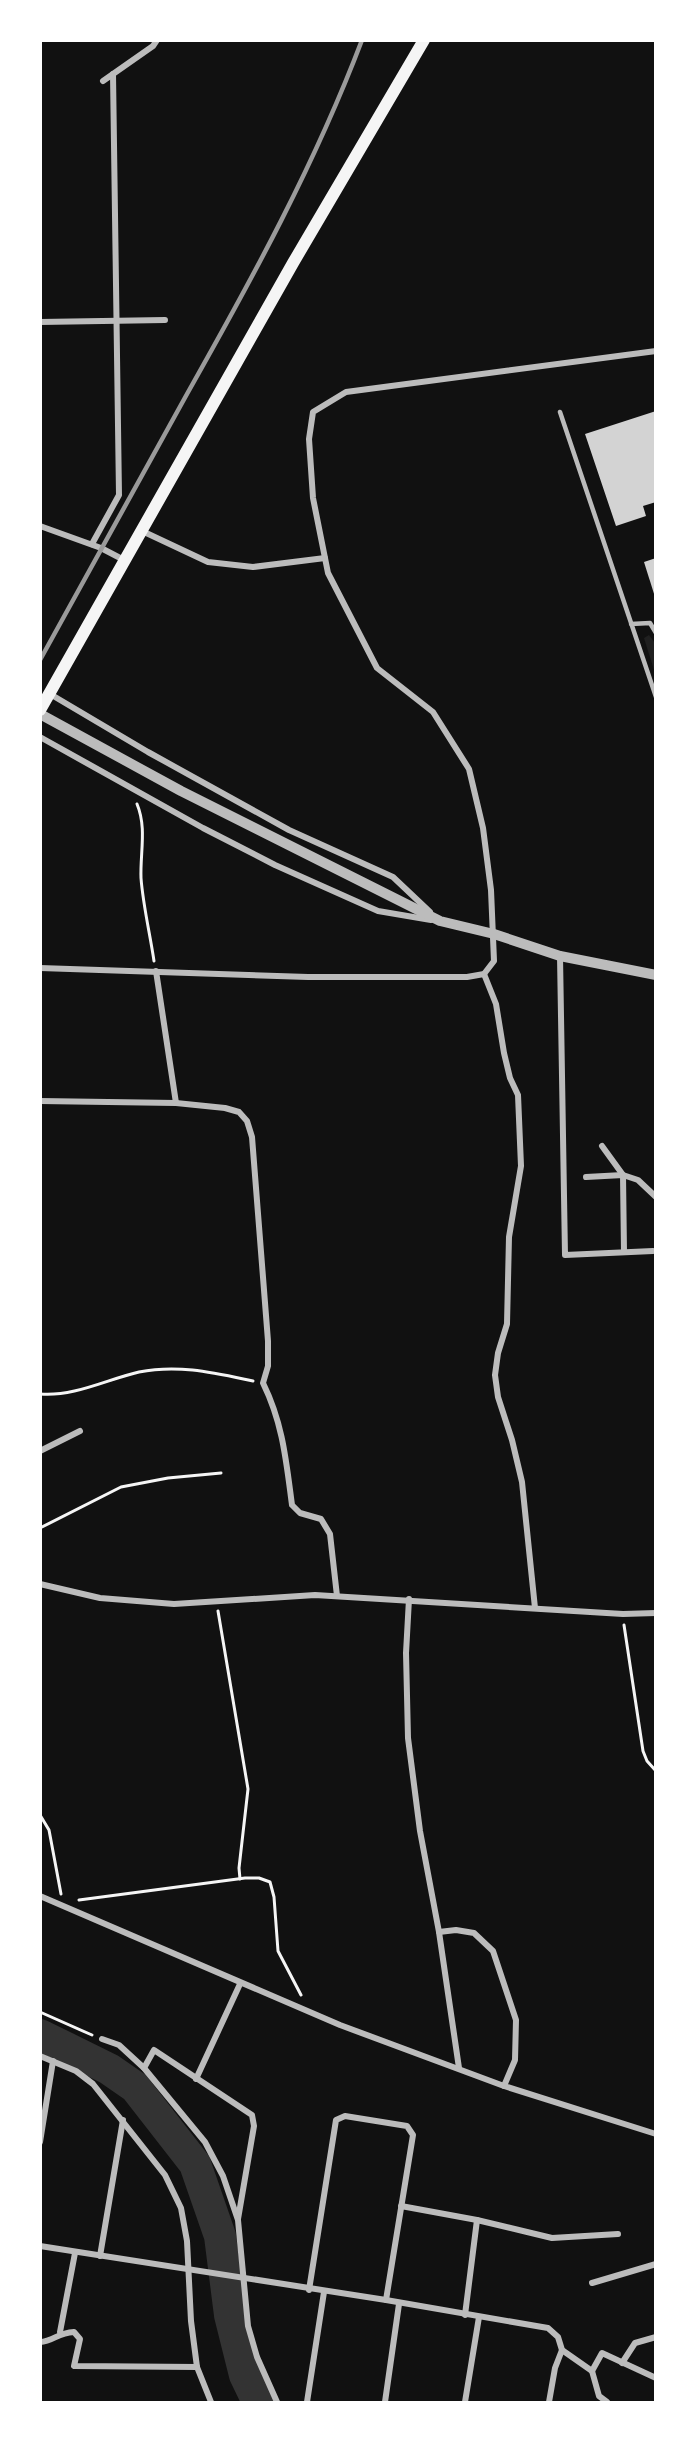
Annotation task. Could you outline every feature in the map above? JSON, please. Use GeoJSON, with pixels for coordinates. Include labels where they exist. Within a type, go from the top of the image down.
{"type":"FeatureCollection","features":[{"type":"Feature","properties":{"kind":"main road"},"geometry":{"type":"LineString","coordinates":[[40,712],[293,263],[424,40]]}},
{"type":"Feature","properties":{"kind":"street"},"geometry":{"type":"LineString","coordinates":[[102,81],[153,46],[157,40]]}},
{"type":"Feature","properties":{"kind":"street"},"geometry":{"type":"LineString","coordinates":[[92,544],[119,495],[113,74]]}},
{"type":"Feature","properties":{"kind":"street"},"geometry":{"type":"LineString","coordinates":[[40,321],[165,320]]}},
{"type":"Feature","properties":{"kind":"street"},"geometry":{"type":"LineString","coordinates":[[40,968],[308,977],[467,977],[484,974],[494,961],[494,934],[483,828],[469,769],[433,712],[377,668],[328,573],[313,498],[309,439],[313,412],[346,392],[656,351]]}},
{"type":"Feature","properties":{"kind":"street"},"geometry":{"type":"LineString","coordinates":[[40,526],[92,544],[124,560]]}},
{"type":"Feature","properties":{"kind":"street"},"geometry":{"type":"LineString","coordinates":[[142,531],[208,562],[253,567],[325,558]]}},
{"type":"Feature","properties":{"kind":"street"},"geometry":{"type":"LineString","coordinates":[[50,694],[158,758],[289,830],[393,877],[440,921]]}},
{"type":"Feature","properties":{"kind":"street"},"geometry":{"type":"LineString","coordinates":[[40,712],[180,791],[440,921]]}},
{"type":"Feature","properties":{"kind":"street"},"geometry":{"type":"LineString","coordinates":[[40,738],[275,865],[378,911],[440,921],[494,934],[560,956],[656,975]]}},
{"type":"Feature","properties":{"kind":"street"},"geometry":{"type":"LineString","coordinates":[[560,956],[565,1255],[653,1251]]}},
{"type":"Feature","properties":{"kind":"street"},"geometry":{"type":"LineString","coordinates":[[156,971],[176,1102]]}},
{"type":"Feature","properties":{"kind":"street"},"geometry":{"type":"LineString","coordinates":[[484,974],[496,1004],[510,1078],[518,1095],[521,1166],[509,1237],[507,1324],[498,1353],[495,1375],[498,1398],[512,1440],[522,1482],[535,1608]]}},
{"type":"Feature","properties":{"kind":"street"},"geometry":{"type":"LineString","coordinates":[[40,1101],[176,1102],[225,1108],[239,1112],[247,1121],[252,1137],[268,1341],[268,1366],[264,1383],[276,1410],[292,1506],[300,1513],[321,1519],[330,1534],[337,1596]]}},
{"type":"Feature","properties":{"kind":"street"},"geometry":{"type":"LineString","coordinates":[[602,1146],[623,1174],[624,1252]]}},
{"type":"Feature","properties":{"kind":"street"},"geometry":{"type":"LineString","coordinates":[[586,1177],[623,1174],[638,1180],[656,1197]]}},
{"type":"Feature","properties":{"kind":"street"},"geometry":{"type":"LineString","coordinates":[[40,1451],[80,1431]]}},
{"type":"Feature","properties":{"kind":"street"},"geometry":{"type":"LineString","coordinates":[[40,1584],[100,1598],[174,1604],[315,1595],[623,1614],[656,1613]]}},
{"type":"Feature","properties":{"kind":"street"},"geometry":{"type":"LineString","coordinates":[[409,1599],[406,1653],[408,1738],[420,1831],[439,1932],[459,2068]]}},
{"type":"Feature","properties":{"kind":"street"},"geometry":{"type":"LineString","coordinates":[[40,1896],[311,2013],[504,2086],[656,2134]]}},
{"type":"Feature","properties":{"kind":"street"},"geometry":{"type":"LineString","coordinates":[[439,1932],[456,1930],[474,1933],[493,1951],[516,2020],[515,2060],[504,2086]]}},
{"type":"Feature","properties":{"kind":"street"},"geometry":{"type":"LineString","coordinates":[[196,2079],[240,1984]]}},
{"type":"Feature","properties":{"kind":"street"},"geometry":{"type":"LineString","coordinates":[[102,2039],[119,2045],[144,2068],[205,2142],[223,2176],[238,2220],[248,2326],[257,2357],[277,2403]]}},
{"type":"Feature","properties":{"kind":"street"},"geometry":{"type":"LineString","coordinates":[[144,2068],[154,2050],[252,2115],[254,2126],[238,2220]]}},
{"type":"Feature","properties":{"kind":"street"},"geometry":{"type":"LineString","coordinates":[[40,2056],[76,2071],[93,2084],[165,2175],[182,2208],[187,2241],[197,2367],[211,2403]]}},
{"type":"Feature","properties":{"kind":"street"},"geometry":{"type":"LineString","coordinates":[[40,2142],[53,2061]]}},
{"type":"Feature","properties":{"kind":"street"},"geometry":{"type":"LineString","coordinates":[[309,2290],[336,2120],[345,2116],[407,2126],[413,2135],[386,2300]]}},
{"type":"Feature","properties":{"kind":"street"},"geometry":{"type":"LineString","coordinates":[[100,2256],[123,2120]]}},
{"type":"Feature","properties":{"kind":"street"},"geometry":{"type":"LineString","coordinates":[[401,2206],[477,2220],[552,2238],[618,2234]]}},
{"type":"Feature","properties":{"kind":"street"},"geometry":{"type":"LineString","coordinates":[[465,2315],[477,2220]]}},
{"type":"Feature","properties":{"kind":"street"},"geometry":{"type":"LineString","coordinates":[[40,2246],[244,2280],[386,2300],[479,2318],[548,2328],[558,2337],[562,2350],[592,2371],[599,2396],[607,2403]]}},
{"type":"Feature","properties":{"kind":"street"},"geometry":{"type":"LineString","coordinates":[[60,2332],[75,2253]]}},
{"type":"Feature","properties":{"kind":"street"},"geometry":{"type":"LineString","coordinates":[[592,2283],[656,2264]]}},
{"type":"Feature","properties":{"kind":"street"},"geometry":{"type":"LineString","coordinates":[[307,2403],[324,2292]]}},
{"type":"Feature","properties":{"kind":"street"},"geometry":{"type":"LineString","coordinates":[[385,2403],[399,2304]]}},
{"type":"Feature","properties":{"kind":"street"},"geometry":{"type":"LineString","coordinates":[[465,2403],[479,2318]]}},
{"type":"Feature","properties":{"kind":"street"},"geometry":{"type":"LineString","coordinates":[[40,2342],[47,2342],[60,2332],[74,2332],[80,2339],[74,2366],[197,2367]]}},
{"type":"Feature","properties":{"kind":"street"},"geometry":{"type":"LineString","coordinates":[[622,2363],[635,2343],[656,2337]]}},
{"type":"Feature","properties":{"kind":"street"},"geometry":{"type":"LineString","coordinates":[[549,2403],[555,2368],[562,2350]]}},
{"type":"Feature","properties":{"kind":"street"},"geometry":{"type":"LineString","coordinates":[[592,2371],[602,2353],[656,2378]]}},
{"type":"Feature","properties":{"kind":"lane"},"geometry":{"type":"LineString","coordinates":[[560,412],[656,697]]}},
{"type":"Feature","properties":{"kind":"lane"},"geometry":{"type":"LineString","coordinates":[[631,624],[650,623],[656,633]]}},
{"type":"Feature","properties":{"kind":"path"},"geometry":{"type":"LineString","coordinates":[[130,786],[141,814],[143,843],[141,878],[156,971]]}},
{"type":"Feature","properties":{"kind":"path"},"geometry":{"type":"LineString","coordinates":[[40,1394],[77,1390],[164,1368],[188,1368],[264,1383]]}},
{"type":"Feature","properties":{"kind":"path"},"geometry":{"type":"LineString","coordinates":[[40,1528],[121,1487],[168,1478],[221,1473]]}},
{"type":"Feature","properties":{"kind":"path"},"geometry":{"type":"LineString","coordinates":[[216,1600],[248,1789],[239,1868],[240,1879]]}},
{"type":"Feature","properties":{"kind":"path"},"geometry":{"type":"LineString","coordinates":[[623,1614],[643,1751],[647,1761],[656,1771]]}},
{"type":"Feature","properties":{"kind":"path"},"geometry":{"type":"LineString","coordinates":[[40,1815],[50,1830],[63,1904],[76,1900],[240,1879],[259,1878],[270,1882],[274,1897],[278,1951],[311,2013]]}},
{"type":"Feature","properties":{"kind":"path"},"geometry":{"type":"LineString","coordinates":[[40,2012],[102,2039]]}},
{"type":"Feature","properties":{"kind":"shaded area"},"geometry":{"type":"Polygon","coordinates":[[[649,635],[655,643],[655,673],[644,638],[649,635]]]}},
{"type":"Feature","properties":{"kind":"building"},"geometry":{"type":"Polygon","coordinates":[[[656,411],[656,502],[643,506],[646,516],[616,526],[585,434],[656,411]]]}},
{"type":"Feature","properties":{"kind":"building"},"geometry":{"type":"Polygon","coordinates":[[[656,558],[656,597],[655,597],[644,562],[656,558]]]}},
{"type":"Feature","properties":{"kind":"waterway"},"geometry":{"type":"LineString","coordinates":[[40,2035],[109,2069],[135,2087],[195,2164],[220,2236],[230,2315],[245,2375],[258,2402]]}},
{"type":"Feature","properties":{"kind":"railway"},"geometry":{"type":"LineString","coordinates":[[40,660],[259,264],[324,131],[362,40]]}}]}
